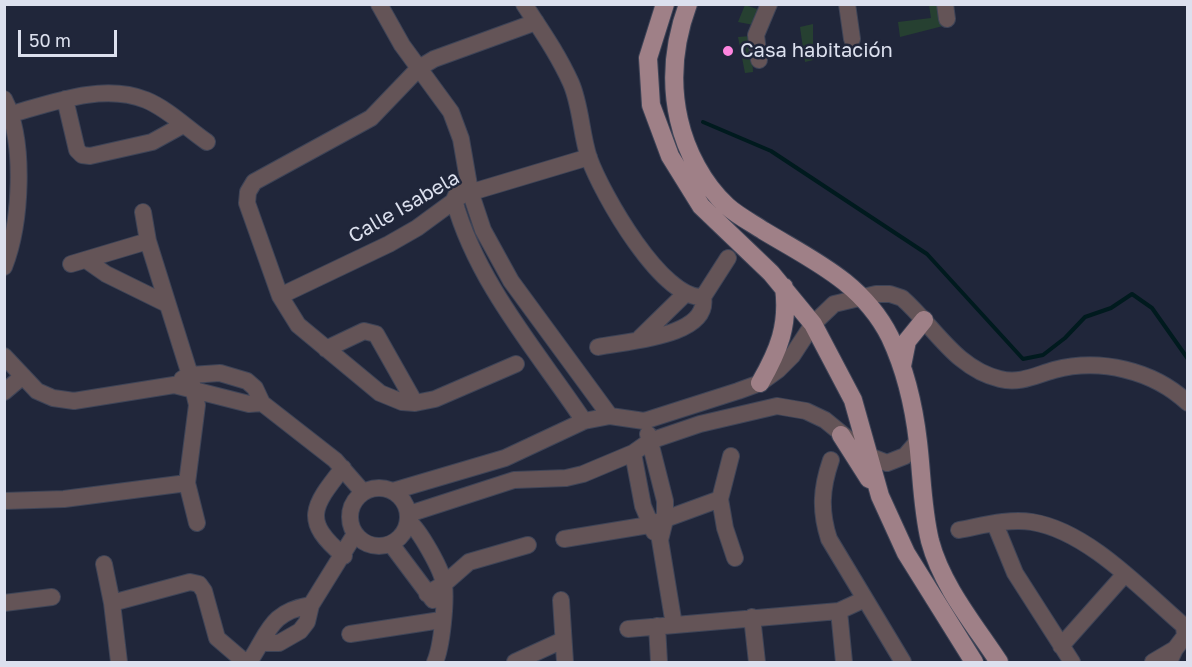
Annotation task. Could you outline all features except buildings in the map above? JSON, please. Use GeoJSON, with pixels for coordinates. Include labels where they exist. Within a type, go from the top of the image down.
{"type":"FeatureCollection","features":[{"type":"Feature","properties":{"kind":"main road"},"geometry":{"type":"LineString","coordinates":[[665,4],[648,58],[651,105],[670,156],[701,206],[784,287],[813,324],[853,399],[880,496]]}},
{"type":"Feature","properties":{"kind":"main road"},"geometry":{"type":"LineString","coordinates":[[688,4],[673,76],[679,121],[693,160],[711,188],[727,206],[836,275],[864,296],[889,336],[902,366],[918,441],[921,489],[936,561],[946,581],[999,663]]}},
{"type":"Feature","properties":{"kind":"main road"},"geometry":{"type":"LineString","coordinates":[[760,382],[782,338],[786,309],[784,287]]}},
{"type":"Feature","properties":{"kind":"main road"},"geometry":{"type":"LineString","coordinates":[[902,366],[907,341],[924,320]]}},
{"type":"Feature","properties":{"kind":"main road"},"geometry":{"type":"LineString","coordinates":[[841,435],[880,496],[906,553],[974,663]]}},
{"type":"Feature","properties":{"kind":"street"},"geometry":{"type":"LineString","coordinates":[[378,4],[419,68],[451,112],[461,140],[470,191],[483,230],[511,281],[610,416]]}},
{"type":"Feature","properties":{"kind":"street"},"geometry":{"type":"LineString","coordinates":[[524,4],[553,46],[572,86],[589,157],[602,190],[633,240],[669,280],[685,294],[703,297]]}},
{"type":"Feature","properties":{"kind":"street"},"geometry":{"type":"LineString","coordinates":[[759,60],[756,35],[769,4]]}},
{"type":"Feature","properties":{"kind":"street"},"geometry":{"type":"LineString","coordinates":[[847,4],[852,39]]}},
{"type":"Feature","properties":{"kind":"street"},"geometry":{"type":"LineString","coordinates":[[516,364],[435,399],[415,403],[393,399],[380,393],[298,325],[280,296],[247,203],[248,192],[254,182],[371,118],[419,68],[434,59],[536,22]]}},
{"type":"Feature","properties":{"kind":"street"},"geometry":{"type":"LineString","coordinates":[[4,267],[17,222],[20,189],[8,106],[98,94],[126,94],[148,101],[207,142]]}},
{"type":"Feature","properties":{"kind":"street"},"geometry":{"type":"LineString","coordinates":[[65,99],[77,150],[82,155],[90,156],[152,142],[183,125]]}},
{"type":"Feature","properties":{"kind":"street","name":"Calle Isabela"},"geometry":{"type":"LineString","coordinates":[[280,296],[389,244],[417,228],[470,191],[589,157]]}},
{"type":"Feature","properties":{"kind":"street"},"geometry":{"type":"LineString","coordinates":[[466,174],[454,200],[460,222],[505,309],[544,361],[584,421]]}},
{"type":"Feature","properties":{"kind":"street"},"geometry":{"type":"LineString","coordinates":[[142,212],[148,241],[197,405],[187,483],[197,523]]}},
{"type":"Feature","properties":{"kind":"street"},"geometry":{"type":"LineString","coordinates":[[148,241],[78,262],[167,304]]}},
{"type":"Feature","properties":{"kind":"street"},"geometry":{"type":"LineString","coordinates":[[598,347],[679,330],[698,319],[705,307],[703,297],[728,258]]}},
{"type":"Feature","properties":{"kind":"street"},"geometry":{"type":"LineString","coordinates":[[640,338],[685,294]]}},
{"type":"Feature","properties":{"kind":"street"},"geometry":{"type":"LineString","coordinates":[[393,491],[505,458],[584,421],[610,416],[644,421],[760,382],[792,356],[813,324],[834,304],[864,296],[890,294],[902,298],[969,365],[1002,380],[1022,380],[1072,368],[1116,367],[1143,375],[1188,403]]}},
{"type":"Feature","properties":{"kind":"street"},"geometry":{"type":"LineString","coordinates":[[326,349],[364,331],[376,334],[415,403]]}},
{"type":"Feature","properties":{"kind":"street"},"geometry":{"type":"LineString","coordinates":[[544,361],[564,351]]}},
{"type":"Feature","properties":{"kind":"street"},"geometry":{"type":"LineString","coordinates":[[4,356],[37,391],[53,398],[74,401],[192,382],[220,373],[235,376],[255,388],[262,403],[343,468],[363,492]]}},
{"type":"Feature","properties":{"kind":"street"},"geometry":{"type":"LineString","coordinates":[[4,392],[23,376]]}},
{"type":"Feature","properties":{"kind":"street"},"geometry":{"type":"LineString","coordinates":[[192,382],[249,404],[262,403]]}},
{"type":"Feature","properties":{"kind":"street"},"geometry":{"type":"LineString","coordinates":[[409,518],[514,480],[566,478],[633,453],[650,441],[745,412],[777,406],[806,411],[825,420],[869,456],[887,463],[905,456],[918,441]]}},
{"type":"Feature","properties":{"kind":"street"},"geometry":{"type":"LineString","coordinates":[[644,421],[665,501],[657,522]]}},
{"type":"Feature","properties":{"kind":"street"},"geometry":{"type":"LineString","coordinates":[[633,453],[657,522],[674,625]]}},
{"type":"Feature","properties":{"kind":"street"},"geometry":{"type":"LineString","coordinates":[[731,456],[720,499],[725,528],[735,558]]}},
{"type":"Feature","properties":{"kind":"street"},"geometry":{"type":"LineString","coordinates":[[505,458],[514,480]]}},
{"type":"Feature","properties":{"kind":"street"},"geometry":{"type":"LineString","coordinates":[[831,460],[821,497],[823,520],[829,539],[903,663]]}},
{"type":"Feature","properties":{"kind":"street"},"geometry":{"type":"LineString","coordinates":[[343,468],[326,490],[317,510],[316,526],[323,538],[344,556]]}},
{"type":"Feature","properties":{"kind":"street"},"geometry":{"type":"LineString","coordinates":[[4,486],[13,499],[64,499],[187,483]]}},
{"type":"Feature","properties":{"kind":"street"},"geometry":{"type":"LineString","coordinates":[[409,518],[405,530],[391,543],[378,546],[365,543],[355,534],[349,519],[352,504],[363,492],[378,487],[401,496],[409,518],[420,532],[444,584],[440,652],[435,663]]}},
{"type":"Feature","properties":{"kind":"street"},"geometry":{"type":"LineString","coordinates":[[564,539],[657,522],[720,499]]}},
{"type":"Feature","properties":{"kind":"street"},"geometry":{"type":"LineString","coordinates":[[959,530],[1030,521],[1057,528],[1081,541],[1125,574],[1184,626],[1185,636],[1172,656],[1152,663]]}},
{"type":"Feature","properties":{"kind":"street"},"geometry":{"type":"LineString","coordinates":[[995,524],[1016,573],[1072,663]]}},
{"type":"Feature","properties":{"kind":"street"},"geometry":{"type":"LineString","coordinates":[[262,643],[279,643],[300,631],[307,622],[310,604],[344,556],[355,534]]}},
{"type":"Feature","properties":{"kind":"street"},"geometry":{"type":"LineString","coordinates":[[391,543],[441,615]]}},
{"type":"Feature","properties":{"kind":"street"},"geometry":{"type":"LineString","coordinates":[[427,594],[444,584],[470,562],[528,545]]}},
{"type":"Feature","properties":{"kind":"street"},"geometry":{"type":"LineString","coordinates":[[104,564],[112,603],[119,663]]}},
{"type":"Feature","properties":{"kind":"street"},"geometry":{"type":"LineString","coordinates":[[1061,646],[1125,574]]}},
{"type":"Feature","properties":{"kind":"street"},"geometry":{"type":"LineString","coordinates":[[112,603],[190,582],[199,584],[204,591],[217,638],[247,663],[262,643],[264,634],[278,617],[291,609],[310,604]]}},
{"type":"Feature","properties":{"kind":"street"},"geometry":{"type":"LineString","coordinates":[[4,603],[52,597]]}},
{"type":"Feature","properties":{"kind":"street"},"geometry":{"type":"LineString","coordinates":[[628,629],[752,617],[838,612],[865,599]]}},
{"type":"Feature","properties":{"kind":"street"},"geometry":{"type":"LineString","coordinates":[[561,600],[565,663]]}},
{"type":"Feature","properties":{"kind":"street"},"geometry":{"type":"LineString","coordinates":[[838,612],[844,663]]}},
{"type":"Feature","properties":{"kind":"street"},"geometry":{"type":"LineString","coordinates":[[350,634],[441,615]]}},
{"type":"Feature","properties":{"kind":"street"},"geometry":{"type":"LineString","coordinates":[[752,617],[757,663]]}},
{"type":"Feature","properties":{"kind":"street"},"geometry":{"type":"LineString","coordinates":[[657,626],[659,663]]}},
{"type":"Feature","properties":{"kind":"street"},"geometry":{"type":"LineString","coordinates":[[515,663],[563,640]]}},
{"type":"Feature","properties":{"kind":"green space"},"geometry":{"type":"Polygon","coordinates":[[[745,5],[760,10],[754,25],[738,22],[745,5]]]}},
{"type":"Feature","properties":{"kind":"green space"},"geometry":{"type":"Polygon","coordinates":[[[929,5],[939,5],[943,26],[900,37],[898,22],[931,18],[929,5]]]}},
{"type":"Feature","properties":{"kind":"green space"},"geometry":{"type":"Polygon","coordinates":[[[813,24],[813,60],[805,62],[800,27],[813,24]]]}},
{"type":"Feature","properties":{"kind":"green space"},"geometry":{"type":"Polygon","coordinates":[[[751,36],[753,72],[745,73],[738,37],[751,36]]]}},
{"type":"Feature","properties":{"kind":"waterway"},"geometry":{"type":"LineString","coordinates":[[703,122],[771,151],[927,254],[1023,359],[1043,355],[1065,338],[1085,317],[1111,308],[1132,294],[1152,308],[1188,359]]}},
{"type":"Feature","properties":{"kind":"place","name":"Casa habitación"},"geometry":{"type":"Point","coordinates":[728,51]}}]}
